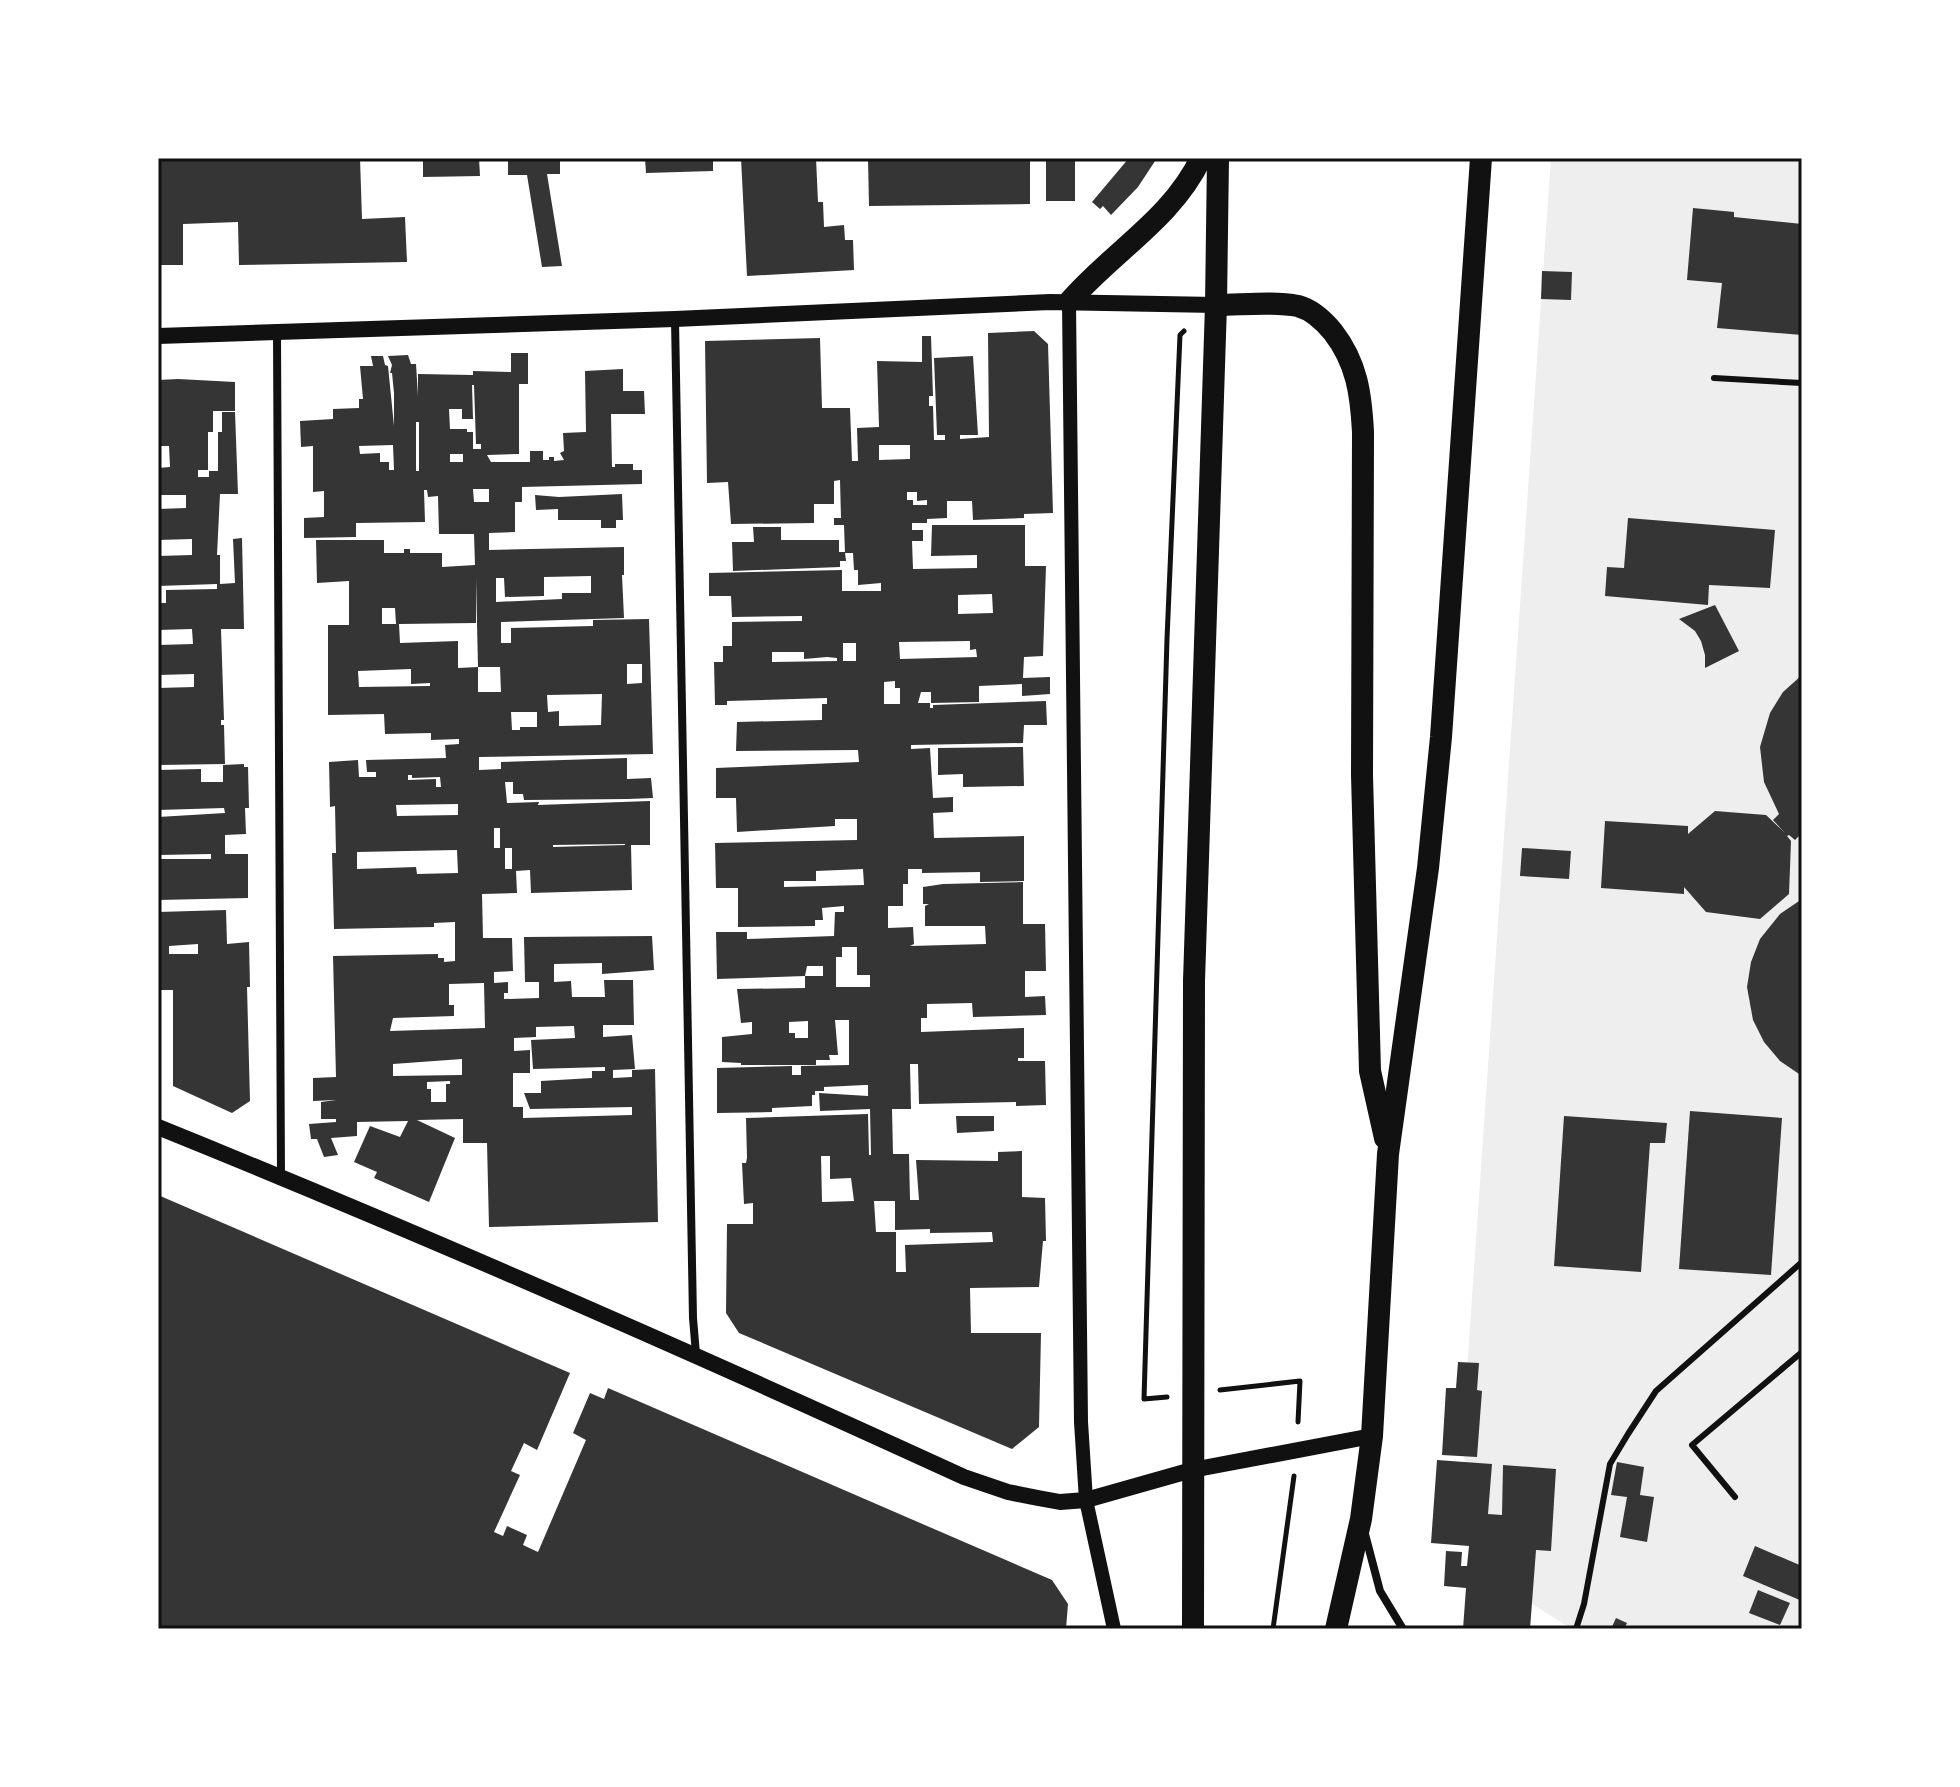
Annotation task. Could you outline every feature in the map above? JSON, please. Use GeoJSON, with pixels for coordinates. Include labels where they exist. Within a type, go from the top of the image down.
{"type":"FeatureCollection","features":[{"type":"Feature","properties":{"kind":"highway"},"geometry":{"type":"LineString","coordinates":[[1069,302],[1088,279],[1158,219],[1194,173],[1201,158]]}},
{"type":"Feature","properties":{"kind":"highway"},"geometry":{"type":"LineString","coordinates":[[1193,1629],[1194,981],[1218,158]]}},
{"type":"Feature","properties":{"kind":"highway"},"geometry":{"type":"LineString","coordinates":[[1336,1629],[1361,1519],[1372,1436],[1388,1154],[1428,868],[1441,737],[1481,158]]}},
{"type":"Feature","properties":{"kind":"highway"},"geometry":{"type":"LineString","coordinates":[[1216,305],[1290,306],[1315,313],[1344,346],[1354,366],[1361,393],[1362,775],[1370,1071],[1388,1154]]}},
{"type":"Feature","properties":{"kind":"main road"},"geometry":{"type":"LineString","coordinates":[[158,336],[277,334],[1069,302],[1216,305]]}},
{"type":"Feature","properties":{"kind":"main road"},"geometry":{"type":"LineString","coordinates":[[158,1127],[696,1354],[964,1477],[1008,1492],[1060,1502],[1086,1500],[1192,1470],[1372,1436]]}},
{"type":"Feature","properties":{"kind":"street"},"geometry":{"type":"LineString","coordinates":[[1069,302],[1081,1422],[1086,1500],[1114,1629]]}},
{"type":"Feature","properties":{"kind":"street"},"geometry":{"type":"LineString","coordinates":[[675,319],[696,1354]]}},
{"type":"Feature","properties":{"kind":"street"},"geometry":{"type":"LineString","coordinates":[[277,334],[281,1177]]}},
{"type":"Feature","properties":{"kind":"street"},"geometry":{"type":"LineString","coordinates":[[1361,1519],[1380,1591],[1403,1629]]}},
{"type":"Feature","properties":{"kind":"lane"},"geometry":{"type":"LineString","coordinates":[[1714,378],[1802,383]]}},
{"type":"Feature","properties":{"kind":"lane"},"geometry":{"type":"LineString","coordinates":[[1576,1629],[1584,1604],[1610,1464],[1617,1451],[1656,1391],[1802,1262]]}},
{"type":"Feature","properties":{"kind":"lane"},"geometry":{"type":"LineString","coordinates":[[1735,1497],[1692,1445],[1802,1352]]}},
{"type":"Feature","properties":{"kind":"path"},"geometry":{"type":"LineString","coordinates":[[1154,1398],[1144,1399],[1167,639],[1180,335],[1216,305]]}},
{"type":"Feature","properties":{"kind":"path"},"geometry":{"type":"LineString","coordinates":[[1233,1389],[1300,1381],[1299,1400]]}},
{"type":"Feature","properties":{"kind":"path"},"geometry":{"type":"LineString","coordinates":[[1273,1629],[1293,1487]]}},
{"type":"Feature","properties":{"kind":"shaded area"},"geometry":{"type":"Polygon","coordinates":[[[1551,158],[1802,158],[1802,1629],[1572,1629],[1480,1571],[1462,1442],[1551,158]]]}},
{"type":"Feature","properties":{"kind":"building"},"geometry":{"type":"Polygon","coordinates":[[[158,158],[360,158],[362,219],[405,217],[407,262],[239,265],[238,222],[183,224],[183,265],[158,265],[158,158]]]}},
{"type":"Feature","properties":{"kind":"building"},"geometry":{"type":"Polygon","coordinates":[[[423,158],[479,158],[480,176],[423,177],[423,158]]]}},
{"type":"Feature","properties":{"kind":"building"},"geometry":{"type":"Polygon","coordinates":[[[508,158],[560,158],[560,174],[547,174],[562,266],[542,267],[527,175],[508,175],[508,158]]]}},
{"type":"Feature","properties":{"kind":"building"},"geometry":{"type":"Polygon","coordinates":[[[645,158],[713,158],[713,171],[646,173],[645,158]]]}},
{"type":"Feature","properties":{"kind":"building"},"geometry":{"type":"Polygon","coordinates":[[[741,158],[816,158],[818,202],[823,202],[824,227],[844,225],[845,240],[853,240],[854,270],[747,276],[741,158]]]}},
{"type":"Feature","properties":{"kind":"building"},"geometry":{"type":"Polygon","coordinates":[[[868,158],[1030,158],[1030,204],[869,206],[868,158]]]}},
{"type":"Feature","properties":{"kind":"building"},"geometry":{"type":"Polygon","coordinates":[[[1046,158],[1075,158],[1075,201],[1046,201],[1046,158]]]}},
{"type":"Feature","properties":{"kind":"building"},"geometry":{"type":"Polygon","coordinates":[[[1129,158],[1157,158],[1138,187],[1111,215],[1103,206],[1100,209],[1092,202],[1129,158]]]}},
{"type":"Feature","properties":{"kind":"building"},"geometry":{"type":"Polygon","coordinates":[[[1693,208],[1734,212],[1734,217],[1802,224],[1802,335],[1717,328],[1722,283],[1687,280],[1693,208]]]}},
{"type":"Feature","properties":{"kind":"building"},"geometry":{"type":"Polygon","coordinates":[[[1542,271],[1572,272],[1571,300],[1541,299],[1542,271]]]}},
{"type":"Feature","properties":{"kind":"building"},"geometry":{"type":"Polygon","coordinates":[[[1034,331],[1048,344],[1053,513],[1024,514],[1024,518],[973,520],[972,501],[947,501],[947,518],[912,523],[912,530],[923,530],[923,541],[912,541],[913,569],[977,568],[977,555],[931,556],[932,525],[1025,525],[1025,566],[1046,566],[1043,656],[1024,657],[1023,678],[1050,677],[1050,694],[1022,696],[1022,684],[979,686],[979,702],[931,703],[931,692],[921,692],[918,703],[930,703],[930,708],[933,708],[933,705],[1046,701],[1047,725],[1024,725],[1023,743],[911,745],[911,749],[930,748],[933,798],[953,797],[953,812],[933,813],[934,838],[1024,836],[1024,881],[980,882],[980,872],[922,873],[922,869],[908,869],[908,884],[903,884],[903,906],[888,906],[888,928],[913,927],[914,944],[910,946],[986,944],[985,926],[925,926],[925,906],[929,904],[923,904],[923,887],[943,884],[1023,882],[1023,924],[1045,924],[1046,971],[1025,971],[1025,997],[1045,996],[1046,1015],[973,1017],[972,1003],[927,1004],[927,1018],[921,1018],[921,1032],[1024,1028],[1024,1058],[1018,1058],[1018,1061],[1045,1061],[1046,1105],[1016,1106],[1016,1102],[919,1104],[918,1064],[910,1064],[911,1109],[892,1109],[893,1154],[909,1154],[910,1200],[919,1200],[916,1160],[998,1161],[998,1152],[1022,1151],[1022,1197],[1045,1198],[1046,1241],[1043,1241],[1039,1287],[970,1288],[971,1333],[1041,1333],[1039,1427],[1012,1449],[739,1333],[726,1313],[727,1224],[753,1224],[753,1203],[744,1204],[742,1163],[746,1163],[747,1158],[746,1118],[868,1114],[871,1155],[870,1109],[820,1111],[819,1093],[868,1096],[868,1085],[824,1087],[824,1091],[815,1091],[812,1095],[812,1106],[772,1108],[772,1112],[717,1113],[717,1068],[792,1066],[792,1075],[801,1075],[801,1066],[849,1065],[849,1020],[835,1020],[838,1055],[829,1055],[830,1060],[816,1060],[816,1065],[722,1062],[722,1037],[752,1034],[752,1022],[741,1023],[737,989],[805,988],[805,976],[717,979],[716,932],[747,932],[747,939],[834,936],[835,912],[844,912],[844,906],[822,908],[823,920],[815,920],[815,926],[738,927],[738,888],[716,888],[715,843],[857,840],[857,819],[835,819],[835,826],[737,832],[736,798],[716,798],[716,768],[859,762],[858,750],[736,751],[737,722],[822,720],[822,704],[827,704],[827,698],[727,701],[727,705],[715,705],[714,662],[723,662],[723,646],[732,646],[732,622],[802,621],[802,616],[732,617],[731,596],[709,596],[709,573],[842,570],[842,591],[881,591],[881,583],[858,585],[853,553],[845,553],[844,525],[834,525],[834,518],[841,518],[840,480],[834,481],[834,504],[814,504],[814,523],[731,524],[728,482],[707,483],[705,341],[820,338],[822,408],[850,408],[852,461],[858,461],[857,428],[879,427],[877,361],[922,362],[922,336],[931,336],[933,396],[929,396],[929,406],[933,406],[934,440],[945,440],[945,435],[937,435],[934,358],[973,356],[978,435],[960,435],[960,439],[989,437],[988,333],[1034,331]],[[879,445],[879,460],[910,459],[910,445],[879,445]],[[907,492],[907,500],[913,500],[913,505],[927,505],[927,500],[917,501],[917,492],[907,492]],[[992,594],[958,595],[958,614],[993,613],[992,594]],[[970,641],[899,642],[900,659],[977,657],[976,649],[970,650],[970,641]],[[843,643],[843,661],[856,661],[856,643],[843,643]],[[772,652],[772,662],[837,661],[837,658],[804,659],[804,652],[772,652]],[[895,681],[884,682],[884,704],[900,704],[900,688],[895,688],[895,681]],[[863,869],[816,871],[816,881],[784,881],[784,887],[864,885],[863,869]],[[842,947],[842,957],[836,957],[836,987],[870,987],[870,975],[857,975],[857,947],[842,947]],[[807,966],[805,976],[823,976],[823,966],[807,966]],[[808,1021],[789,1022],[789,1033],[795,1033],[795,1038],[808,1038],[808,1021]],[[821,1156],[822,1202],[854,1201],[851,1178],[830,1179],[830,1156],[821,1156]],[[874,1201],[876,1232],[896,1232],[896,1272],[906,1272],[905,1245],[993,1242],[992,1232],[895,1230],[895,1201],[874,1201]]]}},
{"type":"Feature","properties":{"kind":"building"},"geometry":{"type":"Polygon","coordinates":[[[511,353],[528,353],[528,384],[519,384],[519,454],[487,455],[491,462],[530,462],[530,451],[543,451],[543,460],[554,457],[554,461],[564,460],[560,453],[564,451],[563,433],[586,432],[585,371],[623,369],[623,391],[644,391],[645,414],[611,414],[612,467],[615,464],[633,464],[633,470],[642,470],[642,484],[522,487],[522,502],[515,502],[515,532],[489,533],[489,550],[624,547],[624,618],[501,622],[501,643],[511,643],[511,628],[593,626],[593,620],[649,619],[653,754],[479,757],[479,770],[501,769],[501,762],[627,758],[627,779],[651,778],[653,798],[628,799],[524,800],[523,794],[513,794],[513,782],[505,782],[507,803],[539,802],[538,805],[650,801],[650,845],[631,845],[632,890],[531,893],[530,870],[516,871],[517,893],[482,894],[483,938],[512,938],[513,971],[494,972],[494,983],[508,982],[508,993],[504,993],[504,999],[539,998],[539,982],[525,982],[524,937],[652,936],[654,970],[602,974],[602,963],[554,964],[554,982],[571,981],[572,997],[605,997],[604,980],[633,980],[634,1025],[603,1025],[603,1037],[632,1035],[635,1069],[613,1070],[613,1078],[632,1077],[632,1070],[655,1069],[658,1222],[489,1227],[487,1143],[463,1143],[463,1119],[417,1120],[455,1138],[429,1202],[374,1178],[377,1172],[354,1162],[370,1126],[400,1137],[408,1121],[357,1122],[357,1136],[331,1138],[338,1155],[324,1157],[317,1139],[311,1139],[309,1124],[336,1122],[336,1119],[321,1119],[321,1102],[336,1100],[313,1101],[313,1078],[336,1077],[333,956],[438,954],[444,962],[455,961],[455,922],[434,923],[434,927],[334,929],[332,853],[336,853],[335,806],[330,807],[329,762],[358,760],[359,777],[376,777],[376,772],[367,772],[366,760],[446,758],[445,745],[459,744],[459,739],[431,740],[431,733],[385,734],[384,714],[328,715],[328,625],[349,625],[349,581],[317,583],[316,540],[384,540],[384,553],[404,553],[404,549],[410,549],[410,553],[442,553],[442,567],[475,565],[474,534],[439,534],[438,496],[428,497],[427,490],[424,490],[425,522],[356,523],[356,537],[304,538],[304,518],[324,517],[324,491],[313,492],[313,446],[301,447],[300,421],[333,419],[333,409],[359,408],[359,399],[363,399],[360,366],[373,366],[371,356],[383,356],[388,366],[394,426],[392,365],[388,356],[408,355],[411,364],[416,364],[418,396],[418,374],[511,372],[511,353]],[[474,385],[473,419],[462,419],[462,409],[449,409],[450,429],[473,432],[473,449],[481,449],[481,444],[476,444],[474,385]],[[416,422],[416,471],[419,471],[419,422],[416,422]],[[393,445],[359,446],[360,454],[380,453],[380,462],[389,462],[389,470],[394,470],[393,445]],[[450,454],[450,462],[463,462],[463,454],[450,454]],[[473,489],[474,502],[489,502],[489,489],[473,489]],[[591,576],[544,577],[544,596],[505,597],[504,578],[496,578],[496,602],[562,599],[562,593],[591,593],[591,576]],[[476,578],[476,623],[399,624],[400,643],[458,641],[458,668],[478,667],[476,578]],[[382,608],[382,624],[396,624],[395,608],[382,608]],[[627,664],[627,684],[642,683],[642,664],[627,664]],[[478,667],[478,692],[501,692],[500,667],[478,667]],[[411,669],[358,671],[359,687],[430,686],[430,683],[411,684],[411,669]],[[602,694],[547,695],[548,712],[559,711],[559,726],[601,725],[602,694]],[[511,712],[512,730],[537,727],[537,712],[511,712]],[[408,775],[408,780],[436,779],[436,787],[441,787],[440,777],[412,778],[408,775]],[[458,804],[396,805],[397,816],[458,815],[458,804]],[[494,828],[494,848],[500,848],[500,828],[494,828]],[[553,845],[553,847],[625,845],[553,845]],[[505,848],[505,869],[512,869],[512,848],[505,848]],[[457,850],[357,852],[357,869],[416,867],[417,874],[458,873],[457,850]],[[484,983],[449,984],[449,1005],[454,1005],[454,1016],[393,1018],[390,1031],[485,1028],[484,983]],[[574,1026],[536,1027],[536,1037],[514,1038],[514,1051],[530,1050],[530,1073],[513,1073],[513,1107],[523,1107],[523,1118],[632,1115],[632,1107],[530,1109],[524,1093],[541,1093],[541,1081],[592,1078],[592,1071],[605,1071],[605,1067],[533,1069],[531,1040],[575,1038],[574,1026]],[[462,1059],[393,1064],[393,1076],[462,1075],[462,1059]],[[450,1081],[427,1082],[427,1089],[431,1089],[431,1102],[446,1102],[446,1084],[450,1081]]]}},
{"type":"Feature","properties":{"kind":"building"},"geometry":{"type":"Polygon","coordinates":[[[158,380],[235,382],[235,411],[213,411],[213,432],[208,432],[208,470],[198,470],[198,477],[209,477],[209,471],[218,471],[218,432],[222,432],[222,412],[235,412],[238,494],[220,494],[217,555],[220,555],[220,584],[235,583],[233,539],[242,538],[244,629],[221,629],[224,720],[221,720],[221,725],[224,725],[225,764],[158,765],[158,688],[194,687],[194,674],[158,675],[158,645],[193,644],[192,629],[158,630],[158,603],[166,603],[166,590],[217,589],[217,584],[158,586],[158,556],[192,555],[192,539],[158,540],[158,509],[186,508],[186,495],[158,495],[158,468],[170,467],[169,446],[158,446],[158,380]]]}},
{"type":"Feature","properties":{"kind":"building"},"geometry":{"type":"Polygon","coordinates":[[[622,494],[623,520],[616,520],[616,528],[601,528],[601,520],[558,520],[558,509],[536,510],[535,495],[622,494]]]}},
{"type":"Feature","properties":{"kind":"building"},"geometry":{"type":"Polygon","coordinates":[[[1628,518],[1775,530],[1770,588],[1709,585],[1708,605],[1605,596],[1607,567],[1624,568],[1628,518]]]}},
{"type":"Feature","properties":{"kind":"building"},"geometry":{"type":"Polygon","coordinates":[[[753,527],[781,527],[781,540],[839,540],[839,552],[845,552],[846,561],[840,561],[840,567],[733,571],[732,542],[754,542],[753,527]]]}},
{"type":"Feature","properties":{"kind":"building"},"geometry":{"type":"Polygon","coordinates":[[[1715,605],[1739,651],[1705,668],[1701,641],[1695,631],[1679,619],[1715,605]]]}},
{"type":"Feature","properties":{"kind":"building"},"geometry":{"type":"Polygon","coordinates":[[[1802,675],[1802,837],[1800,835],[1795,840],[1787,836],[1791,841],[1789,894],[1760,919],[1706,912],[1684,887],[1684,894],[1601,888],[1605,821],[1688,826],[1688,834],[1715,811],[1766,815],[1785,833],[1773,820],[1779,814],[1764,782],[1760,747],[1770,713],[1783,692],[1802,675]]]}},
{"type":"Feature","properties":{"kind":"building"},"geometry":{"type":"Polygon","coordinates":[[[1023,747],[1024,786],[963,787],[963,774],[938,775],[938,748],[1023,747]]]}},
{"type":"Feature","properties":{"kind":"building"},"geometry":{"type":"Polygon","coordinates":[[[244,764],[248,767],[246,834],[225,835],[225,854],[248,854],[248,898],[158,900],[158,859],[211,859],[211,854],[158,855],[158,817],[225,813],[224,808],[158,810],[158,770],[201,769],[201,782],[223,782],[223,765],[244,764]]]}},
{"type":"Feature","properties":{"kind":"building"},"geometry":{"type":"Polygon","coordinates":[[[1522,848],[1571,851],[1569,879],[1520,876],[1522,848]]]}},
{"type":"Feature","properties":{"kind":"building"},"geometry":{"type":"Polygon","coordinates":[[[1802,899],[1802,1076],[1780,1061],[1764,1042],[1753,1020],[1747,987],[1751,962],[1760,939],[1780,914],[1802,899]]]}},
{"type":"Feature","properties":{"kind":"building"},"geometry":{"type":"Polygon","coordinates":[[[226,910],[227,944],[249,942],[250,1101],[232,1113],[173,1086],[173,990],[158,990],[158,912],[226,910]],[[198,944],[169,946],[169,954],[198,954],[198,944]]]}},
{"type":"Feature","properties":{"kind":"building"},"geometry":{"type":"Polygon","coordinates":[[[1690,1111],[1782,1118],[1771,1275],[1679,1269],[1690,1111]]]}},
{"type":"Feature","properties":{"kind":"building"},"geometry":{"type":"Polygon","coordinates":[[[956,1116],[994,1116],[994,1131],[957,1133],[956,1116]]]}},
{"type":"Feature","properties":{"kind":"building"},"geometry":{"type":"Polygon","coordinates":[[[1564,1116],[1667,1123],[1665,1143],[1650,1143],[1641,1272],[1554,1266],[1564,1116]]]}},
{"type":"Feature","properties":{"kind":"building"},"geometry":{"type":"Polygon","coordinates":[[[158,1195],[570,1373],[537,1450],[524,1443],[511,1471],[520,1475],[494,1532],[503,1536],[507,1526],[527,1535],[523,1545],[538,1552],[586,1440],[573,1433],[590,1393],[604,1399],[608,1388],[1052,1580],[1068,1604],[1066,1629],[158,1629],[158,1195]]]}},
{"type":"Feature","properties":{"kind":"building"},"geometry":{"type":"Polygon","coordinates":[[[1458,1362],[1479,1363],[1477,1390],[1482,1391],[1477,1457],[1442,1455],[1446,1388],[1456,1388],[1458,1362]]]}},
{"type":"Feature","properties":{"kind":"building"},"geometry":{"type":"Polygon","coordinates":[[[1437,1460],[1492,1464],[1488,1514],[1502,1515],[1503,1465],[1556,1469],[1551,1551],[1536,1550],[1530,1629],[1463,1629],[1466,1588],[1444,1586],[1446,1551],[1462,1552],[1461,1566],[1467,1566],[1469,1546],[1431,1543],[1437,1460]]]}},
{"type":"Feature","properties":{"kind":"building"},"geometry":{"type":"Polygon","coordinates":[[[1617,1462],[1644,1467],[1640,1495],[1654,1497],[1647,1542],[1620,1537],[1627,1497],[1611,1495],[1617,1462]]]}},
{"type":"Feature","properties":{"kind":"building"},"geometry":{"type":"Polygon","coordinates":[[[1755,1546],[1802,1566],[1802,1601],[1743,1576],[1755,1546]]]}},
{"type":"Feature","properties":{"kind":"building"},"geometry":{"type":"Polygon","coordinates":[[[1758,1590],[1790,1603],[1780,1625],[1749,1613],[1758,1590]]]}},
{"type":"Feature","properties":{"kind":"building"},"geometry":{"type":"Polygon","coordinates":[[[1616,1618],[1627,1623],[1624,1629],[1611,1629],[1616,1618]]]}}]}
